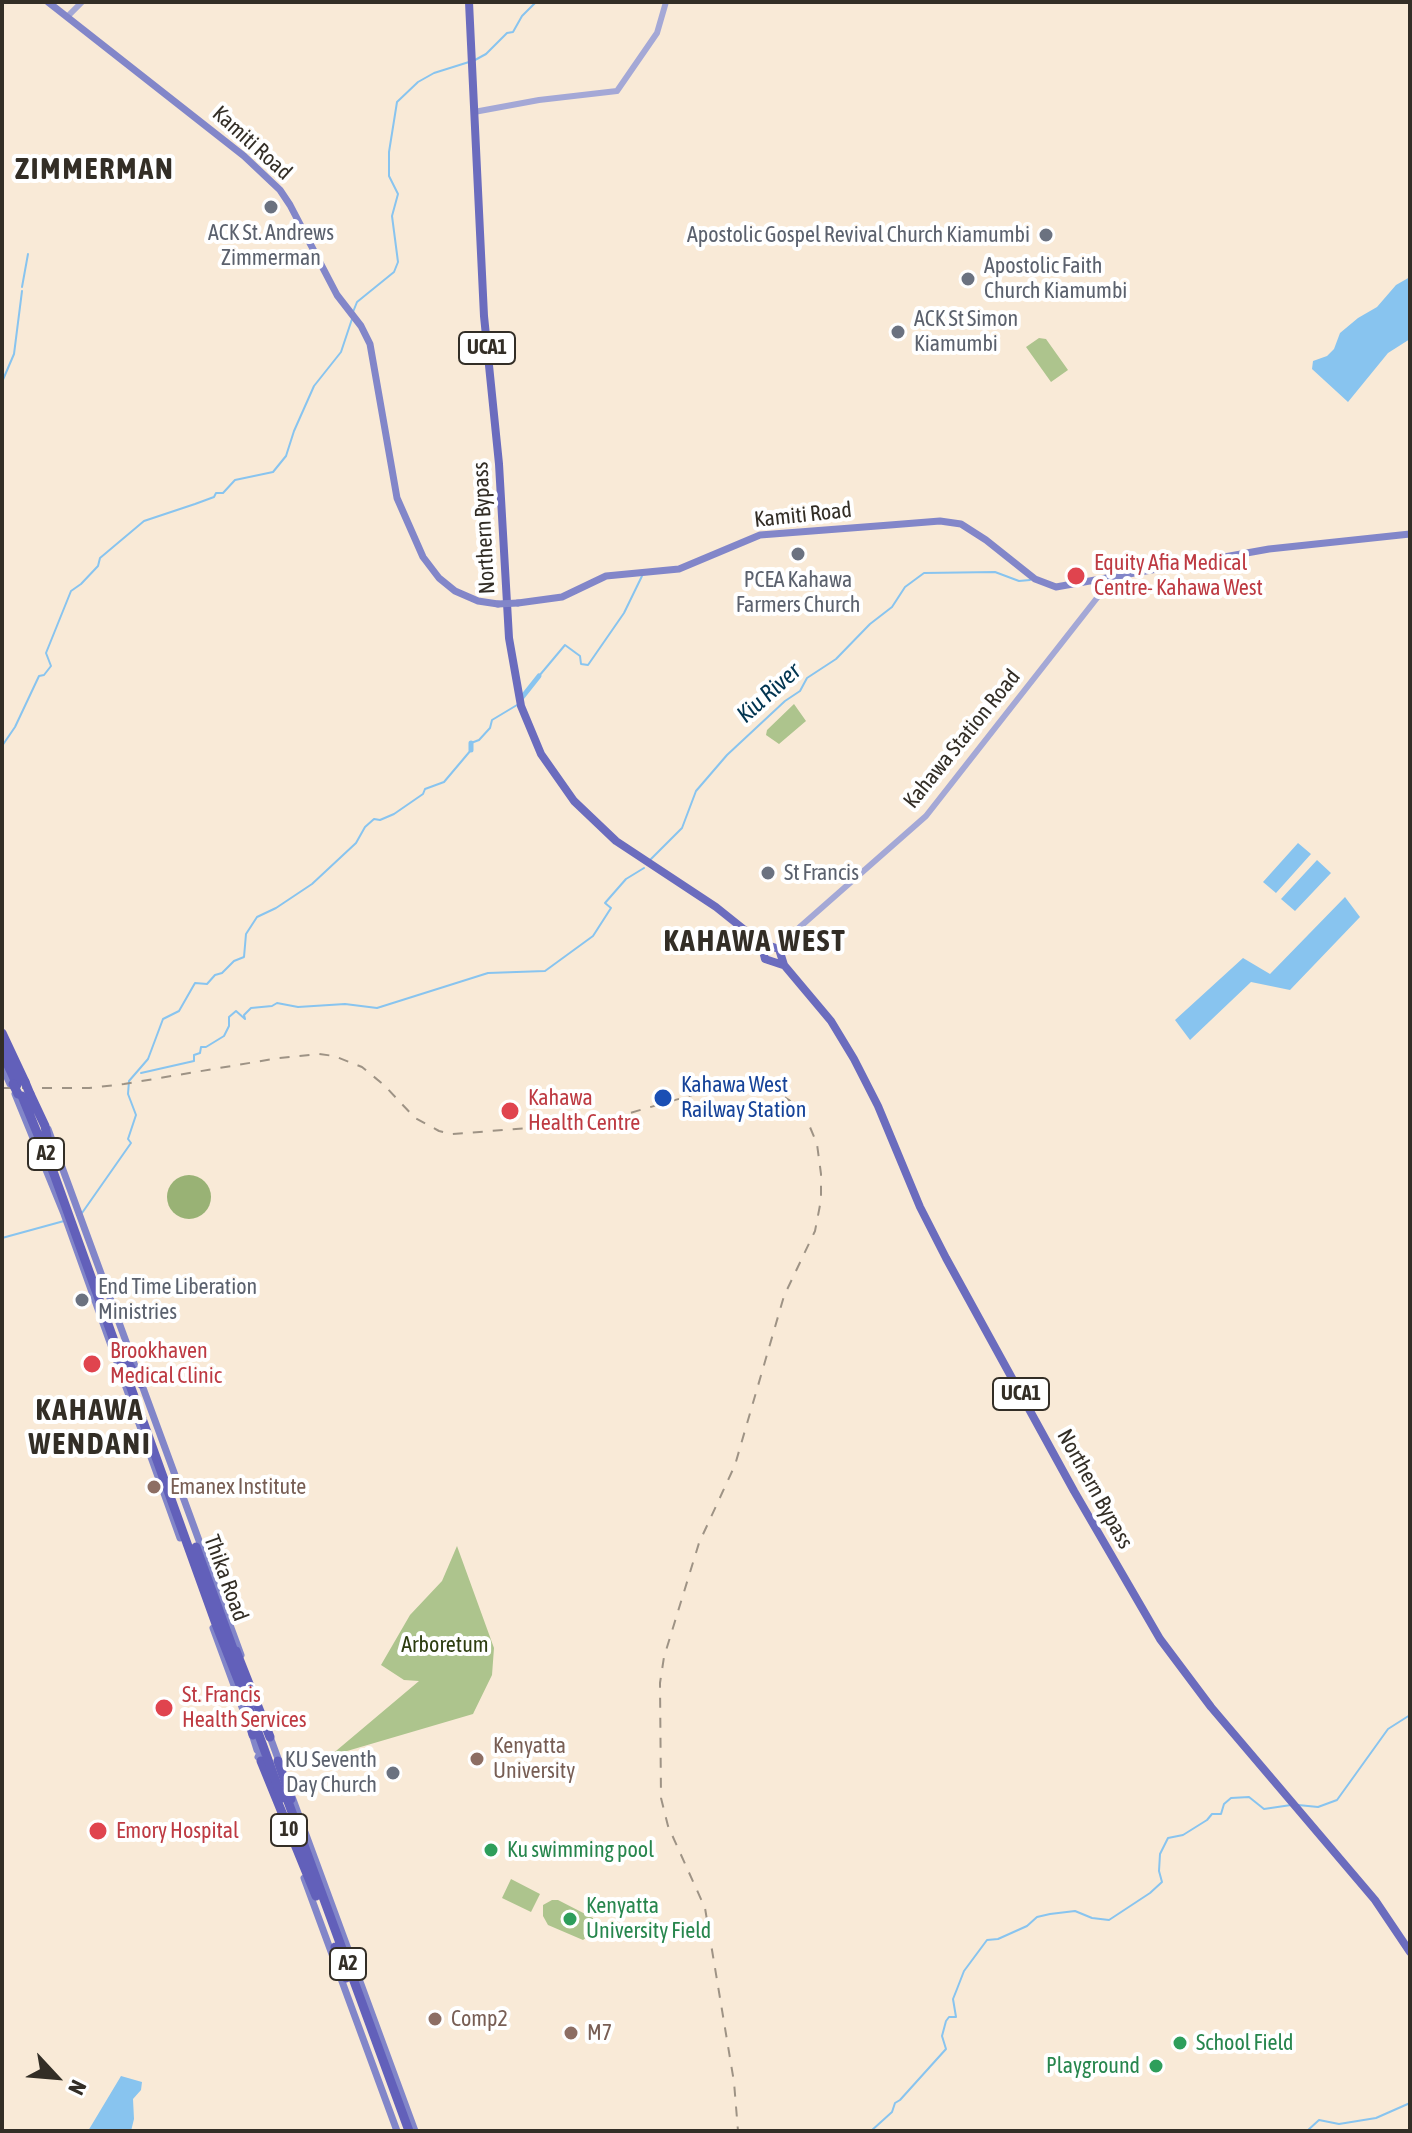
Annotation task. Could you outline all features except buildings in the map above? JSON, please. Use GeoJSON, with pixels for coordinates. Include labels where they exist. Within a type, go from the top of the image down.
{"type":"FeatureCollection","features":[{"type":"Feature","properties":{"kind":"highway"},"geometry":{"type":"LineString","coordinates":[[2,1032],[22,1089]]}},
{"type":"Feature","properties":{"kind":"highway","name":"Thika Road"},"geometry":{"type":"LineString","coordinates":[[2,1041],[45,1141],[403,2131]]}},
{"type":"Feature","properties":{"kind":"highway","name":"Thika Road"},"geometry":{"type":"LineString","coordinates":[[2,1052],[22,1089]]}},
{"type":"Feature","properties":{"kind":"highway"},"geometry":{"type":"LineString","coordinates":[[2,1060],[22,1089]]}},
{"type":"Feature","properties":{"kind":"highway","name":"Thika Road"},"geometry":{"type":"LineString","coordinates":[[72,1215],[220,1623]]}},
{"type":"Feature","properties":{"kind":"highway"},"geometry":{"type":"LineString","coordinates":[[127,1361],[141,1384]]}},
{"type":"Feature","properties":{"kind":"highway"},"geometry":{"type":"LineString","coordinates":[[220,1623],[253,1735]]}},
{"type":"Feature","properties":{"kind":"highway"},"geometry":{"type":"LineString","coordinates":[[220,1623],[270,1737]]}},
{"type":"Feature","properties":{"kind":"highway","name":"10"},"geometry":{"type":"LineString","coordinates":[[259,1755],[320,1898]]}},
{"type":"Feature","properties":{"kind":"highway"},"geometry":{"type":"LineString","coordinates":[[278,1761],[321,1884],[320,1898]]}},
{"type":"Feature","properties":{"kind":"highway","name":"Thika Road"},"geometry":{"type":"LineString","coordinates":[[320,1898],[412,2131]]}},
{"type":"Feature","properties":{"kind":"main road","name":"Kamiti Road"},"geometry":{"type":"LineString","coordinates":[[48,2],[256,166],[280,190],[337,295],[361,326],[370,344],[397,498],[424,559],[437,576],[455,591],[477,601],[498,604],[562,597],[603,576],[679,569],[760,535],[937,521],[955,523],[972,530],[1046,585],[1064,586],[1277,547],[1410,534]]}},
{"type":"Feature","properties":{"kind":"main road","name":"Northern Bypass"},"geometry":{"type":"LineString","coordinates":[[469,2],[484,316],[499,464],[508,630],[517,692],[535,740],[552,772],[583,811],[618,843],[716,907],[773,952],[831,1021],[854,1059],[946,1258],[1154,1628],[1198,1691],[1375,1900],[1410,1952]]}},
{"type":"Feature","properties":{"kind":"main road"},"geometry":{"type":"LineString","coordinates":[[535,740],[546,747]]}},
{"type":"Feature","properties":{"kind":"main road","name":"Thika Road"},"geometry":{"type":"LineString","coordinates":[[2,1066],[22,1089],[72,1215],[259,1755],[397,2131]]}},
{"type":"Feature","properties":{"kind":"main road","name":"Thika Road"},"geometry":{"type":"LineString","coordinates":[[22,1089],[141,1384],[399,2087],[412,2131]]}},
{"type":"Feature","properties":{"kind":"main road"},"geometry":{"type":"LineString","coordinates":[[259,1755],[274,1748]]}},
{"type":"Feature","properties":{"kind":"street"},"geometry":{"type":"LineString","coordinates":[[68,16],[82,2]]}},
{"type":"Feature","properties":{"kind":"street"},"geometry":{"type":"LineString","coordinates":[[474,112],[548,98],[617,91],[657,33],[666,2]]}},
{"type":"Feature","properties":{"kind":"street","name":"Kahawa Station Road"},"geometry":{"type":"LineString","coordinates":[[773,952],[926,816],[1115,575]]}},
{"type":"Feature","properties":{"kind":"green space"},"geometry":{"type":"Polygon","coordinates":[[[1039,338],[1046,339],[1068,370],[1051,382],[1026,347],[1039,338]]]}},
{"type":"Feature","properties":{"kind":"green space"},"geometry":{"type":"Polygon","coordinates":[[[794,704],[806,721],[779,744],[766,735],[767,730],[794,704]]]}},
{"type":"Feature","properties":{"kind":"green space"},"geometry":{"type":"Polygon","coordinates":[[[189,1175],[204,1182],[211,1197],[204,1212],[189,1219],[174,1212],[167,1197],[174,1182],[189,1175]]]}},
{"type":"Feature","properties":{"kind":"green space","name":"Arboretum"},"geometry":{"type":"Polygon","coordinates":[[[457,1546],[494,1648],[492,1675],[473,1714],[330,1756],[419,1681],[404,1680],[381,1665],[410,1615],[442,1581],[457,1546]]]}},
{"type":"Feature","properties":{"kind":"green space"},"geometry":{"type":"Polygon","coordinates":[[[511,1879],[540,1894],[531,1912],[502,1898],[511,1879]]]}},
{"type":"Feature","properties":{"kind":"green space"},"geometry":{"type":"Polygon","coordinates":[[[558,1900],[593,1918],[591,1934],[583,1940],[548,1925],[543,1916],[543,1905],[558,1900]]]}},
{"type":"Feature","properties":{"kind":"water"},"geometry":{"type":"Polygon","coordinates":[[[1410,277],[1410,339],[1388,353],[1348,402],[1312,369],[1313,361],[1327,356],[1334,349],[1340,333],[1377,307],[1396,285],[1410,277]]]}},
{"type":"Feature","properties":{"kind":"water"},"geometry":{"type":"Polygon","coordinates":[[[1298,843],[1311,854],[1276,893],[1263,882],[1298,843]]]}},
{"type":"Feature","properties":{"kind":"water"},"geometry":{"type":"Polygon","coordinates":[[[1317,860],[1331,873],[1295,911],[1281,899],[1317,860]]]}},
{"type":"Feature","properties":{"kind":"water"},"geometry":{"type":"Polygon","coordinates":[[[1345,897],[1360,917],[1290,990],[1251,982],[1190,1040],[1175,1020],[1243,958],[1270,974],[1345,897]]]}},
{"type":"Feature","properties":{"kind":"water"},"geometry":{"type":"Polygon","coordinates":[[[121,2076],[142,2082],[141,2090],[133,2099],[131,2131],[88,2131],[121,2076]]]}},
{"type":"Feature","properties":{"kind":"waterway"},"geometry":{"type":"LineString","coordinates":[[475,60],[486,54],[507,33],[513,32],[522,16],[536,2]]}},
{"type":"Feature","properties":{"kind":"waterway"},"geometry":{"type":"LineString","coordinates":[[353,312],[357,302],[394,272],[398,262],[392,216],[398,194],[389,176],[389,152],[397,102],[418,82],[434,73],[469,62]]}},
{"type":"Feature","properties":{"kind":"waterway"},"geometry":{"type":"LineString","coordinates":[[22,287],[28,254]]}},
{"type":"Feature","properties":{"kind":"waterway"},"geometry":{"type":"LineString","coordinates":[[2,382],[14,354],[22,291]]}},
{"type":"Feature","properties":{"kind":"waterway"},"geometry":{"type":"LineString","coordinates":[[2,746],[15,727],[39,676],[44,675],[51,666],[46,653],[71,591],[98,566],[100,558],[144,521],[223,493],[235,480],[273,472],[286,456],[314,386],[341,352],[352,319]]}},
{"type":"Feature","properties":{"kind":"waterway","name":"Kiu River"},"geometry":{"type":"LineString","coordinates":[[650,860],[682,828],[696,791],[727,755],[800,691],[807,678],[836,659],[870,624],[892,607],[905,587],[924,573],[995,572],[1019,581],[1030,580]]}},
{"type":"Feature","properties":{"kind":"waterway"},"geometry":{"type":"LineString","coordinates":[[539,676],[565,645],[580,656],[581,664],[588,665],[624,613],[642,576]]}},
{"type":"Feature","properties":{"kind":"waterway"},"geometry":{"type":"LineString","coordinates":[[520,700],[539,676]]}},
{"type":"Feature","properties":{"kind":"waterway"},"geometry":{"type":"LineString","coordinates":[[471,743],[479,740],[490,728],[492,720],[517,705]]}},
{"type":"Feature","properties":{"kind":"waterway"},"geometry":{"type":"LineString","coordinates":[[471,743],[471,750]]}},
{"type":"Feature","properties":{"kind":"waterway"},"geometry":{"type":"LineString","coordinates":[[82,1213],[131,1143],[128,1139],[136,1115],[128,1094],[129,1081],[148,1059],[163,1019],[179,1011],[195,983],[207,984],[234,961],[244,957],[246,934],[257,917],[312,884],[356,843],[374,819],[380,820],[394,814],[423,794],[425,789],[444,782],[471,750]]}},
{"type":"Feature","properties":{"kind":"waterway"},"geometry":{"type":"LineString","coordinates":[[141,1073],[194,1061],[194,1055],[200,1053],[201,1047],[224,1036],[229,1017],[236,1011],[245,1019],[244,1015],[251,1008],[277,1003],[298,1007],[345,1004],[377,1008],[488,973],[545,971],[593,936],[611,908],[605,903],[626,879],[644,868]]}},
{"type":"Feature","properties":{"kind":"waterway"},"geometry":{"type":"LineString","coordinates":[[2,1238],[64,1221]]}},
{"type":"Feature","properties":{"kind":"waterway"},"geometry":{"type":"LineString","coordinates":[[1298,1805],[1318,1807],[1337,1800],[1388,1729],[1410,1715]]}},
{"type":"Feature","properties":{"kind":"waterway"},"geometry":{"type":"LineString","coordinates":[[871,2131],[892,2112],[895,2103],[946,2049],[942,2036],[946,2021],[949,2017],[956,2017],[953,1999],[964,1971],[987,1940],[998,1939],[1027,1926],[1037,1917],[1050,1914],[1075,1911],[1092,1918],[1109,1920],[1162,1882],[1160,1854],[1168,1838],[1183,1835],[1212,1814],[1221,1814],[1224,1804],[1231,1798],[1249,1797],[1264,1809],[1291,1805]]}},
{"type":"Feature","properties":{"kind":"waterway"},"geometry":{"type":"LineString","coordinates":[[1307,2131],[1319,2120],[1339,2124],[1376,2118],[1410,2103]]}},
{"type":"Feature","properties":{"kind":"railway"},"geometry":{"type":"LineString","coordinates":[[2,1088],[89,1088],[319,1054],[334,1056],[362,1067],[415,1118],[439,1131],[452,1134],[595,1123],[737,1085],[764,1087],[776,1092],[789,1100],[807,1120],[817,1144],[821,1174],[821,1200],[815,1231],[784,1296],[735,1465],[699,1543],[664,1657],[660,1683],[661,1798],[668,1826],[705,1908],[734,2082],[738,2131]]}},
{"type":"Feature","properties":{"kind":"place","name":"ACK St. Andrews Zimmerman"},"geometry":{"type":"Point","coordinates":[271,207]}},
{"type":"Feature","properties":{"kind":"place","name":"Apostolic Gospel Revival Church Kiamumbi"},"geometry":{"type":"Point","coordinates":[1046,235]}},
{"type":"Feature","properties":{"kind":"place","name":"Apostolic Faith Church Kiamumbi"},"geometry":{"type":"Point","coordinates":[968,279]}},
{"type":"Feature","properties":{"kind":"place","name":"ACK St Simon Kiamumbi"},"geometry":{"type":"Point","coordinates":[898,332]}},
{"type":"Feature","properties":{"kind":"place","name":"PCEA Kahawa Farmers Church"},"geometry":{"type":"Point","coordinates":[798,554]}},
{"type":"Feature","properties":{"kind":"place","name":"Equity Afia Medical Centre- Kahawa West"},"geometry":{"type":"Point","coordinates":[1076,576]}},
{"type":"Feature","properties":{"kind":"place","name":"St Francis"},"geometry":{"type":"Point","coordinates":[768,873]}},
{"type":"Feature","properties":{"kind":"place","name":"Kahawa West Railway Station"},"geometry":{"type":"Point","coordinates":[663,1098]}},
{"type":"Feature","properties":{"kind":"place","name":"Kahawa Health Centre"},"geometry":{"type":"Point","coordinates":[510,1111]}},
{"type":"Feature","properties":{"kind":"place","name":"End Time Liberation Ministries"},"geometry":{"type":"Point","coordinates":[82,1300]}},
{"type":"Feature","properties":{"kind":"place","name":"Brookhaven Medical Clinic"},"geometry":{"type":"Point","coordinates":[92,1364]}},
{"type":"Feature","properties":{"kind":"place","name":"Emanex Institute"},"geometry":{"type":"Point","coordinates":[154,1487]}},
{"type":"Feature","properties":{"kind":"place","name":"St. Francis Health Services"},"geometry":{"type":"Point","coordinates":[164,1708]}},
{"type":"Feature","properties":{"kind":"place","name":"Kenyatta University"},"geometry":{"type":"Point","coordinates":[477,1759]}},
{"type":"Feature","properties":{"kind":"place","name":"KU Seventh Day Church"},"geometry":{"type":"Point","coordinates":[393,1773]}},
{"type":"Feature","properties":{"kind":"place","name":"Emory Hospital"},"geometry":{"type":"Point","coordinates":[98,1831]}},
{"type":"Feature","properties":{"kind":"place","name":"Ku swimming pool"},"geometry":{"type":"Point","coordinates":[491,1850]}},
{"type":"Feature","properties":{"kind":"place","name":"Kenyatta University Field"},"geometry":{"type":"Point","coordinates":[570,1919]}},
{"type":"Feature","properties":{"kind":"place","name":"Comp2"},"geometry":{"type":"Point","coordinates":[435,2019]}},
{"type":"Feature","properties":{"kind":"place","name":"M7"},"geometry":{"type":"Point","coordinates":[571,2033]}},
{"type":"Feature","properties":{"kind":"place","name":"School Field"},"geometry":{"type":"Point","coordinates":[1180,2043]}},
{"type":"Feature","properties":{"kind":"place","name":"Playground"},"geometry":{"type":"Point","coordinates":[1156,2066]}},
{"type":"Feature","properties":{"kind":"district","name":"ZIMMERMAN"},"geometry":{"type":"Point","coordinates":[95,170]}},
{"type":"Feature","properties":{"kind":"district","name":"KAHAWA WEST"},"geometry":{"type":"Point","coordinates":[755,942]}},
{"type":"Feature","properties":{"kind":"district","name":"KAHAWA WENDANI"},"geometry":{"type":"Point","coordinates":[90,1428]}}]}
